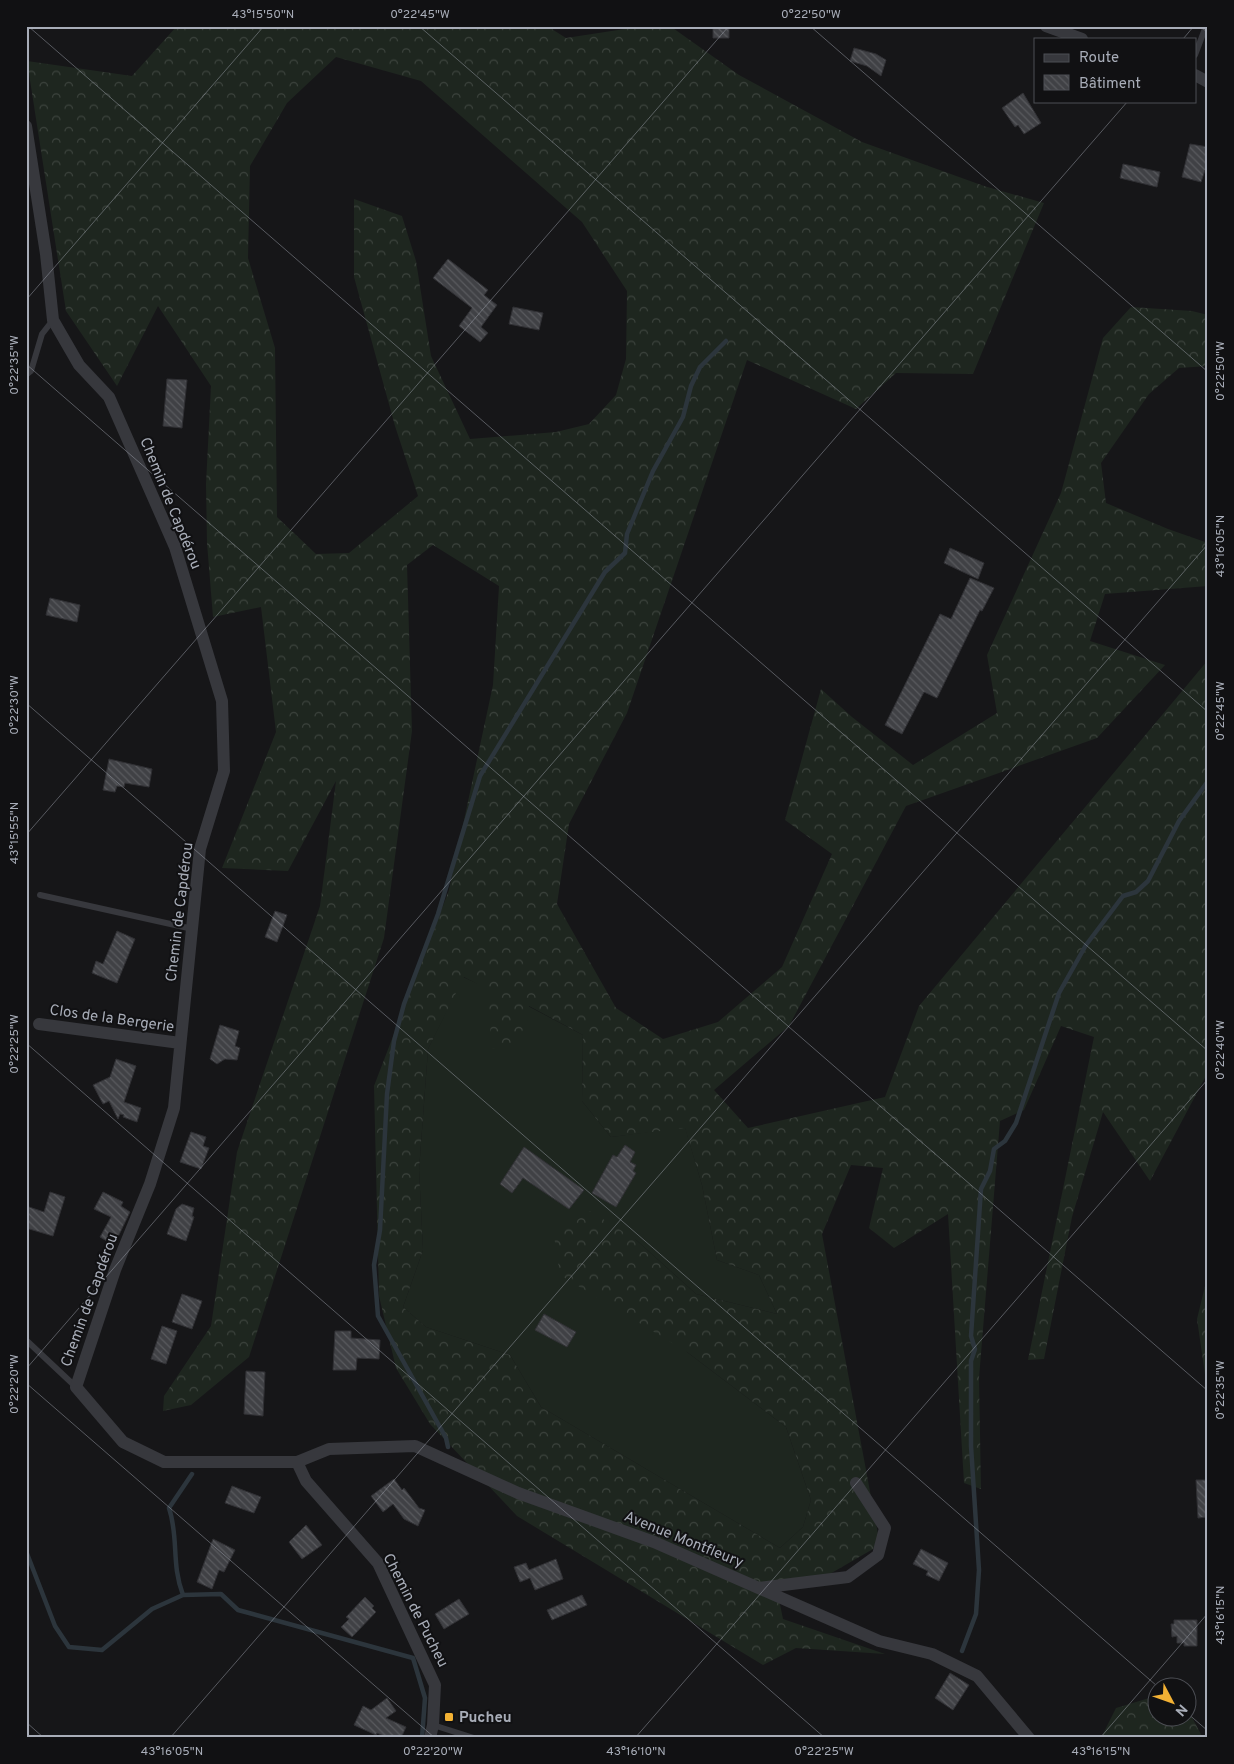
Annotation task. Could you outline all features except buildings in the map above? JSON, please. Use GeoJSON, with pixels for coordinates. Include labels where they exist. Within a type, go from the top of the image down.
{"type":"FeatureCollection","features":[{"type":"Feature","properties":{"kind":"street"},"geometry":{"type":"LineString","coordinates":[[1046,26],[1079,38]]}},
{"type":"Feature","properties":{"kind":"street"},"geometry":{"type":"LineString","coordinates":[[1196,76],[1208,82]]}},
{"type":"Feature","properties":{"kind":"street","name":"Chemin de Capdérou"},"geometry":{"type":"LineString","coordinates":[[26,126],[46,254],[53,320],[79,365],[109,397],[175,547],[222,701],[224,771],[200,849],[174,1108],[150,1184],[115,1270],[76,1387],[123,1442],[164,1462],[297,1462]]}},
{"type":"Feature","properties":{"kind":"street","name":"Clos de la Bergerie"},"geometry":{"type":"LineString","coordinates":[[39,1024],[180,1043]]}},
{"type":"Feature","properties":{"kind":"street","name":"Avenue Montfleury"},"geometry":{"type":"LineString","coordinates":[[297,1462],[329,1449],[415,1446],[518,1493],[654,1542],[879,1641],[932,1654],[977,1676],[1029,1738]]}},
{"type":"Feature","properties":{"kind":"street","name":"Chemin de Pucheu"},"geometry":{"type":"LineString","coordinates":[[297,1462],[306,1482],[378,1563],[435,1685],[434,1725],[430,1738]]}},
{"type":"Feature","properties":{"kind":"street"},"geometry":{"type":"LineString","coordinates":[[759,1588],[848,1577],[878,1555],[886,1528],[856,1484]]}},
{"type":"Feature","properties":{"kind":"lane"},"geometry":{"type":"LineString","coordinates":[[1196,51],[1206,26]]}},
{"type":"Feature","properties":{"kind":"lane"},"geometry":{"type":"LineString","coordinates":[[26,375],[31,371],[42,334],[53,320]]}},
{"type":"Feature","properties":{"kind":"lane"},"geometry":{"type":"LineString","coordinates":[[40,895],[193,929]]}},
{"type":"Feature","properties":{"kind":"lane"},"geometry":{"type":"LineString","coordinates":[[26,1340],[76,1387]]}},
{"type":"Feature","properties":{"kind":"lane"},"geometry":{"type":"LineString","coordinates":[[434,1725],[474,1738]]}},
{"type":"Feature","properties":{"kind":"green space"},"geometry":{"type":"Polygon","coordinates":[[[177,26],[547,26],[566,38],[644,26],[670,26],[739,75],[862,142],[984,186],[1044,203],[973,374],[896,373],[856,409],[747,360],[627,713],[569,824],[557,904],[616,1008],[663,1039],[718,1022],[782,967],[832,854],[785,820],[821,689],[852,717],[913,765],[997,713],[987,655],[1061,493],[1103,338],[1131,307],[1192,311],[1208,315],[1208,366],[1179,368],[1149,394],[1101,463],[1106,503],[1168,529],[1208,543],[1208,586],[1105,594],[1090,641],[1165,665],[1097,738],[906,806],[789,1026],[714,1090],[748,1128],[885,1097],[919,1006],[1208,660],[1208,1072],[1150,1181],[1103,1112],[1072,1217],[1044,1359],[1028,1360],[1094,1037],[1061,1026],[1024,1110],[1000,1121],[979,1378],[981,1489],[964,1483],[948,1214],[894,1248],[869,1228],[883,1168],[851,1165],[822,1234],[880,1545],[809,1586],[777,1590],[783,1619],[885,1654],[796,1648],[763,1665],[517,1516],[430,1424],[396,1368],[379,1296],[374,1086],[449,890],[493,685],[499,586],[433,545],[407,565],[412,731],[384,938],[249,1357],[191,1405],[163,1411],[164,1396],[211,1326],[237,1152],[320,906],[336,781],[288,871],[222,868],[276,732],[261,607],[213,617],[207,543],[206,484],[211,386],[158,306],[117,386],[66,311],[27,61],[132,76],[177,26]],[[336,57],[287,103],[250,166],[248,258],[275,348],[277,517],[316,554],[349,553],[418,496],[395,426],[354,277],[354,199],[402,216],[416,261],[431,356],[470,439],[556,432],[589,424],[616,395],[626,359],[627,291],[582,222],[421,81],[336,57]],[[464,977],[428,1049],[419,1170],[423,1250],[403,1307],[426,1327],[510,1355],[541,1407],[780,1548],[803,1527],[811,1500],[786,1427],[687,1352],[560,1275],[554,1236],[590,1211],[635,1239],[696,1294],[777,1314],[759,1275],[717,1260],[702,1185],[685,1128],[611,1137],[582,1101],[583,1035],[529,1006],[518,1047],[492,1049],[487,989],[464,977]]]}},
{"type":"Feature","properties":{"kind":"green space"},"geometry":{"type":"Polygon","coordinates":[[[463,977],[528,1006],[583,1035],[582,1101],[611,1137],[685,1127],[702,1185],[717,1260],[759,1275],[777,1314],[696,1294],[635,1239],[687,1352],[786,1427],[811,1500],[803,1527],[780,1548],[541,1407],[510,1355],[426,1327],[403,1307],[423,1250],[419,1170],[428,1049],[463,977]]]}},
{"type":"Feature","properties":{"kind":"green space"},"geometry":{"type":"Polygon","coordinates":[[[1208,1274],[1208,1395],[1197,1319],[1208,1274]]]}},
{"type":"Feature","properties":{"kind":"green space"},"geometry":{"type":"Polygon","coordinates":[[[1146,1699],[1146,1726],[1196,1725],[1203,1738],[1101,1738],[1116,1708],[1146,1699]]]}},
{"type":"Feature","properties":{"kind":"waterway"},"geometry":{"type":"LineString","coordinates":[[448,1447],[446,1438],[378,1316],[374,1265],[380,1230],[387,1094],[394,1041],[404,1004],[438,914],[480,776],[605,572],[625,553],[627,534],[653,471],[683,417],[691,386],[700,367],[726,341]]}},
{"type":"Feature","properties":{"kind":"waterway"},"geometry":{"type":"LineString","coordinates":[[962,1651],[976,1614],[979,1570],[971,1446],[971,1361],[975,1349],[971,1336],[981,1189],[990,1171],[994,1149],[1005,1141],[1016,1123],[1059,993],[1086,945],[1123,896],[1136,892],[1148,881],[1179,821],[1208,781]]}},
{"type":"Feature","properties":{"kind":"waterway"},"geometry":{"type":"LineString","coordinates":[[183,1595],[177,1573],[174,1530],[169,1508],[192,1474]]}},
{"type":"Feature","properties":{"kind":"waterway"},"geometry":{"type":"LineString","coordinates":[[26,1551],[55,1626],[69,1647],[102,1650],[152,1609],[183,1595],[221,1594],[238,1610],[413,1658],[425,1698],[422,1738]]}},
{"type":"Feature","properties":{"kind":"place","name":"Pucheu"},"geometry":{"type":"Point","coordinates":[449,1717]}}]}
